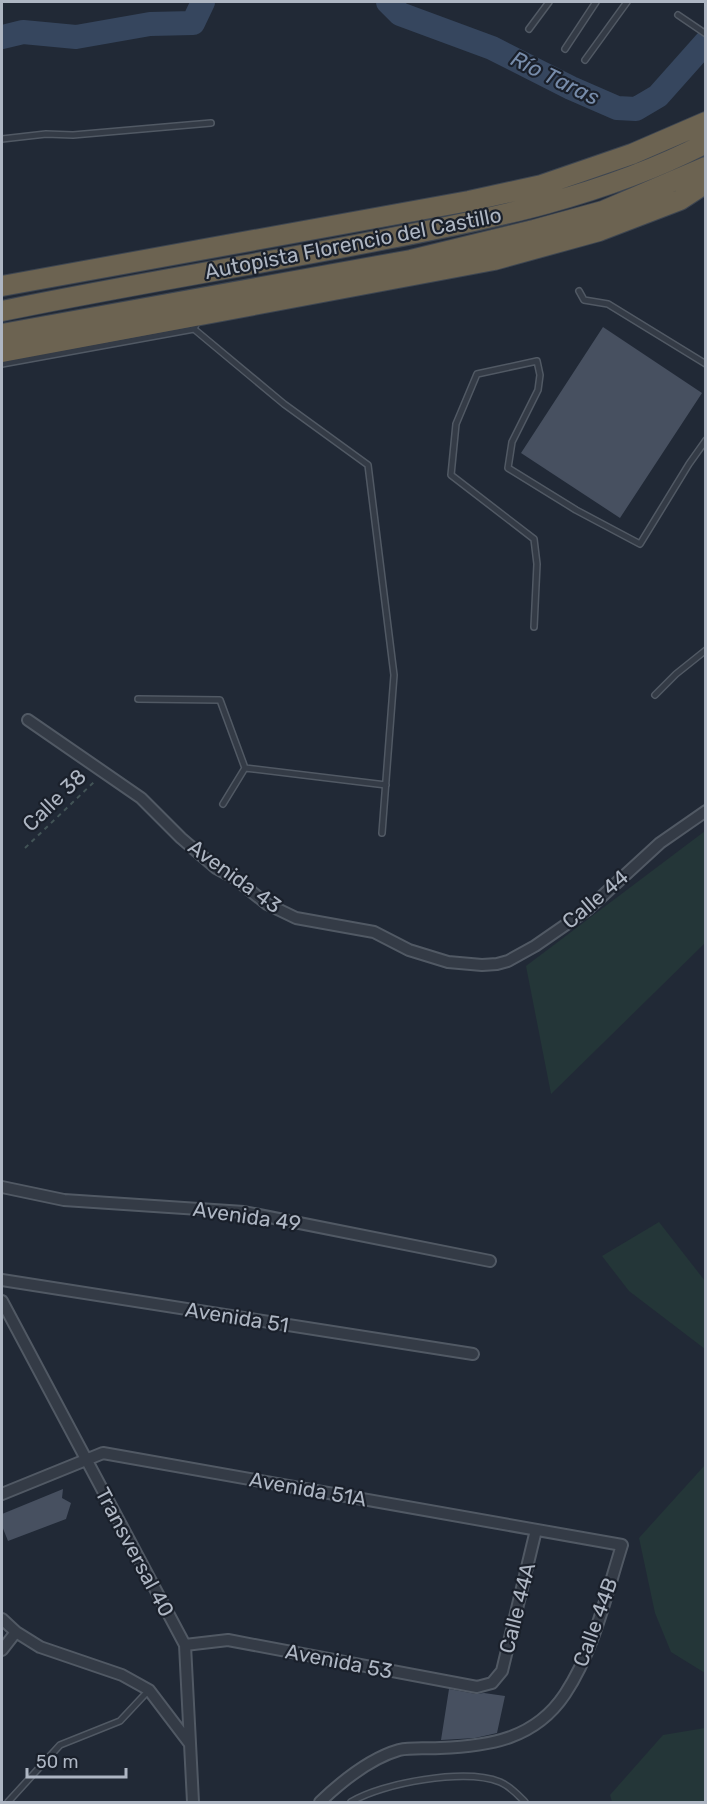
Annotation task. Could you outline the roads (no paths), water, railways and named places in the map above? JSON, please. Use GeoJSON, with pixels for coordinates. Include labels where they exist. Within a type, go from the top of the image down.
{"type":"FeatureCollection","features":[{"type":"Feature","properties":{"kind":"highway"},"geometry":{"type":"LineString","coordinates":[[2,286],[469,201],[542,184],[632,154],[705,122]]}},
{"type":"Feature","properties":{"kind":"highway","name":"Autopista Florencio del Castillo"},"geometry":{"type":"LineString","coordinates":[[2,311],[88,293],[348,247],[501,215],[590,191],[634,175],[705,143]]}},
{"type":"Feature","properties":{"kind":"highway","name":"Autopista Florencio del Castillo"},"geometry":{"type":"LineString","coordinates":[[2,334],[411,260],[603,211],[705,167]]}},
{"type":"Feature","properties":{"kind":"highway"},"geometry":{"type":"LineString","coordinates":[[2,352],[197,323],[495,262],[599,231],[680,200],[705,183]]}},
{"type":"Feature","properties":{"kind":"street"},"geometry":{"type":"LineString","coordinates":[[680,200],[705,189]]}},
{"type":"Feature","properties":{"kind":"street","name":"Avenida 43"},"geometry":{"type":"LineString","coordinates":[[28,720],[141,798],[181,838],[216,868],[233,877],[267,904],[296,918],[374,932],[409,950],[448,962],[474,965]]}},
{"type":"Feature","properties":{"kind":"street","name":"Calle 44"},"geometry":{"type":"LineString","coordinates":[[474,965],[508,962],[535,946],[587,910],[660,843],[705,811]]}},
{"type":"Feature","properties":{"kind":"street","name":"Avenida 49"},"geometry":{"type":"LineString","coordinates":[[2,1187],[64,1200],[244,1212],[490,1261]]}},
{"type":"Feature","properties":{"kind":"street","name":"Avenida 51"},"geometry":{"type":"LineString","coordinates":[[2,1280],[473,1354]]}},
{"type":"Feature","properties":{"kind":"street","name":"Transversal 40"},"geometry":{"type":"LineString","coordinates":[[2,1301],[185,1645]]}},
{"type":"Feature","properties":{"kind":"street","name":"Avenida 51A"},"geometry":{"type":"LineString","coordinates":[[2,1494],[104,1452],[622,1545]]}},
{"type":"Feature","properties":{"kind":"street","name":"Calle 44A"},"geometry":{"type":"LineString","coordinates":[[492,1683],[502,1671],[536,1530]]}},
{"type":"Feature","properties":{"kind":"street","name":"Calle 44B"},"geometry":{"type":"LineString","coordinates":[[320,1803],[331,1792],[376,1759],[401,1750],[492,1744],[521,1733],[544,1716],[564,1696],[584,1661],[622,1545]]}},
{"type":"Feature","properties":{"kind":"street"},"geometry":{"type":"LineString","coordinates":[[2,1619],[16,1632],[40,1647],[122,1675],[149,1690],[190,1744]]}},
{"type":"Feature","properties":{"kind":"street"},"geometry":{"type":"LineString","coordinates":[[2,1650],[16,1632]]}},
{"type":"Feature","properties":{"kind":"street","name":"Avenida 53"},"geometry":{"type":"LineString","coordinates":[[185,1645],[228,1640],[477,1687],[492,1683]]}},
{"type":"Feature","properties":{"kind":"street"},"geometry":{"type":"LineString","coordinates":[[185,1645],[193,1803]]}},
{"type":"Feature","properties":{"kind":"lane"},"geometry":{"type":"LineString","coordinates":[[529,29],[549,2]]}},
{"type":"Feature","properties":{"kind":"lane"},"geometry":{"type":"LineString","coordinates":[[565,49],[596,2]]}},
{"type":"Feature","properties":{"kind":"lane"},"geometry":{"type":"LineString","coordinates":[[585,60],[627,2]]}},
{"type":"Feature","properties":{"kind":"lane"},"geometry":{"type":"LineString","coordinates":[[678,15],[705,34]]}},
{"type":"Feature","properties":{"kind":"lane"},"geometry":{"type":"LineString","coordinates":[[2,139],[211,123]]}},
{"type":"Feature","properties":{"kind":"lane"},"geometry":{"type":"LineString","coordinates":[[579,291],[584,300],[608,304],[705,364]]}},
{"type":"Feature","properties":{"kind":"lane"},"geometry":{"type":"LineString","coordinates":[[2,364],[197,323],[284,404],[368,465],[394,675],[382,833]]}},
{"type":"Feature","properties":{"kind":"lane"},"geometry":{"type":"LineString","coordinates":[[534,627],[537,564],[534,539],[452,475],[456,424],[477,374],[537,361],[540,375],[538,390],[512,442],[508,468],[576,510],[640,544],[705,440]]}},
{"type":"Feature","properties":{"kind":"lane"},"geometry":{"type":"LineString","coordinates":[[655,695],[704,651]]}},
{"type":"Feature","properties":{"kind":"lane"},"geometry":{"type":"LineString","coordinates":[[138,699],[220,700],[245,768]]}},
{"type":"Feature","properties":{"kind":"lane"},"geometry":{"type":"LineString","coordinates":[[245,768],[386,785]]}},
{"type":"Feature","properties":{"kind":"lane"},"geometry":{"type":"LineString","coordinates":[[223,804],[245,768]]}},
{"type":"Feature","properties":{"kind":"lane"},"geometry":{"type":"LineString","coordinates":[[8,1803],[60,1746],[120,1720],[149,1690]]}},
{"type":"Feature","properties":{"kind":"lane"},"geometry":{"type":"LineString","coordinates":[[351,1803],[362,1796],[394,1786],[430,1779],[474,1776],[503,1783],[525,1803]]}},
{"type":"Feature","properties":{"kind":"waterway","name":"Río Taras"},"geometry":{"type":"LineString","coordinates":[[2,37],[23,32],[76,37],[150,24],[193,23],[203,2]]}},
{"type":"Feature","properties":{"kind":"waterway","name":"Río Taras"},"geometry":{"type":"LineString","coordinates":[[388,2],[400,14],[492,48],[571,88],[617,108],[636,109],[658,96],[706,42]]}}]}
